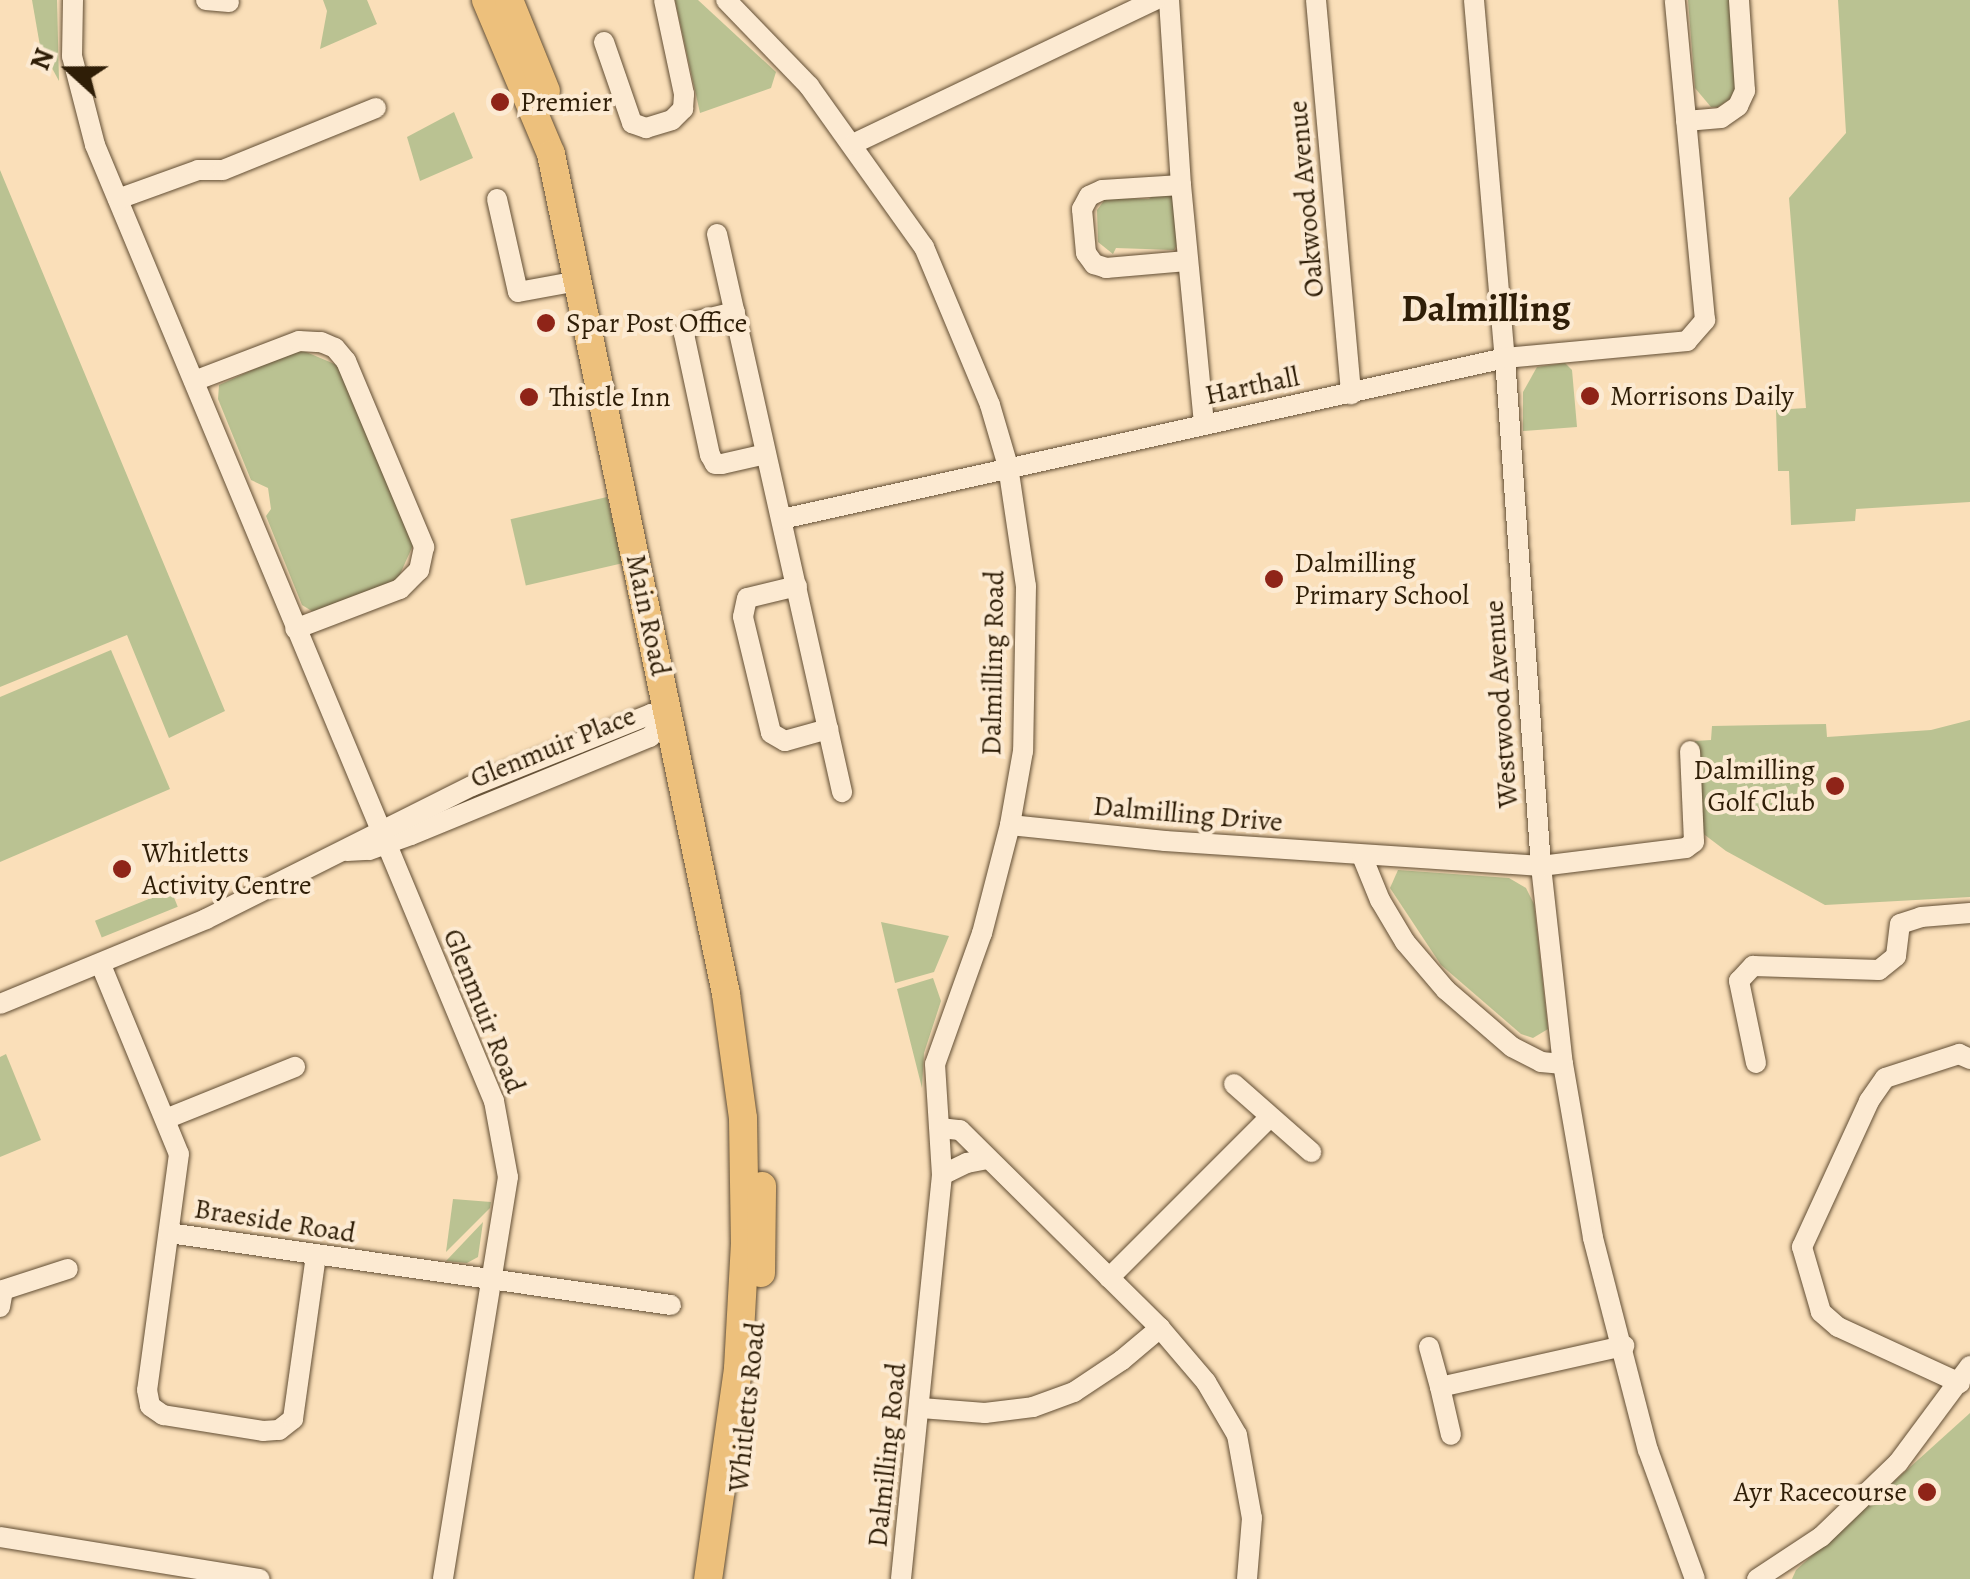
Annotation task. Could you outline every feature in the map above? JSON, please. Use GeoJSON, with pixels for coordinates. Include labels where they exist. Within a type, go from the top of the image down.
{"type":"FeatureCollection","features":[{"type":"Feature","properties":{"kind":"main road","name":"Main Road"},"geometry":{"type":"LineString","coordinates":[[486,0],[551,154],[674,716],[743,989],[760,1123],[755,1239]]}},
{"type":"Feature","properties":{"kind":"main road","name":"Main Road"},"geometry":{"type":"LineString","coordinates":[[508,0],[530,46],[558,124],[587,231],[674,716]]}},
{"type":"Feature","properties":{"kind":"main road","name":"Whitletts Road"},"geometry":{"type":"LineString","coordinates":[[708,1579],[755,1239]]}},
{"type":"Feature","properties":{"kind":"main road","name":"Whitletts Road"},"geometry":{"type":"LineString","coordinates":[[727,1579],[754,1367],[755,1239]]}},
{"type":"Feature","properties":{"kind":"street","name":"Glenmuir Road"},"geometry":{"type":"LineString","coordinates":[[72,0],[72,56],[96,145],[494,1101],[508,1177],[488,1279],[443,1579]]}},
{"type":"Feature","properties":{"kind":"street"},"geometry":{"type":"LineString","coordinates":[[206,0],[229,2]]}},
{"type":"Feature","properties":{"kind":"street"},"geometry":{"type":"LineString","coordinates":[[604,42],[632,123],[646,128],[672,120],[682,109],[684,94],[664,0]]}},
{"type":"Feature","properties":{"kind":"street","name":"Dalmilling Road"},"geometry":{"type":"LineString","coordinates":[[726,0],[796,71],[854,144],[924,247],[970,350],[1008,466],[1026,586],[1024,751],[1010,825],[982,933],[935,1064],[942,1175],[902,1579]]}},
{"type":"Feature","properties":{"kind":"street"},"geometry":{"type":"LineString","coordinates":[[854,144],[1154,0]]}},
{"type":"Feature","properties":{"kind":"street"},"geometry":{"type":"LineString","coordinates":[[1169,0],[1180,185],[1204,424]]}},
{"type":"Feature","properties":{"kind":"street","name":"Oakwood Avenue"},"geometry":{"type":"LineString","coordinates":[[1316,0],[1352,394]]}},
{"type":"Feature","properties":{"kind":"street","name":"Westwood Avenue"},"geometry":{"type":"LineString","coordinates":[[1474,0],[1505,358],[1541,866],[1563,1064],[1593,1238],[1648,1450],[1695,1579]]}},
{"type":"Feature","properties":{"kind":"street","name":"Harthall"},"geometry":{"type":"LineString","coordinates":[[782,520],[1008,466],[1505,358],[1687,341],[1705,320],[1675,0]]}},
{"type":"Feature","properties":{"kind":"street"},"geometry":{"type":"LineString","coordinates":[[1686,121],[1720,118],[1738,106],[1745,92],[1739,0]]}},
{"type":"Feature","properties":{"kind":"street"},"geometry":{"type":"LineString","coordinates":[[118,199],[198,170],[223,170],[376,108]]}},
{"type":"Feature","properties":{"kind":"street"},"geometry":{"type":"LineString","coordinates":[[1180,185],[1102,190],[1088,196],[1082,209],[1086,253],[1094,264],[1106,268],[1187,261]]}},
{"type":"Feature","properties":{"kind":"street"},"geometry":{"type":"LineString","coordinates":[[497,199],[518,292],[578,281]]}},
{"type":"Feature","properties":{"kind":"street"},"geometry":{"type":"LineString","coordinates":[[717,234],[842,792]]}},
{"type":"Feature","properties":{"kind":"street"},"geometry":{"type":"LineString","coordinates":[[735,312],[692,322],[684,334],[710,455],[716,464],[722,464],[766,454]]}},
{"type":"Feature","properties":{"kind":"street"},"geometry":{"type":"LineString","coordinates":[[194,381],[299,341],[321,342],[335,348],[346,361],[424,547],[419,570],[400,589],[296,630]]}},
{"type":"Feature","properties":{"kind":"street"},"geometry":{"type":"LineString","coordinates":[[797,586],[748,598],[743,618],[770,733],[786,741],[828,730]]}},
{"type":"Feature","properties":{"kind":"street","name":"Glenmuir Place"},"geometry":{"type":"LineString","coordinates":[[0,1004],[101,965],[643,717],[674,716]]}},
{"type":"Feature","properties":{"kind":"street"},"geometry":{"type":"LineString","coordinates":[[1541,866],[1686,848],[1694,842],[1690,751]]}},
{"type":"Feature","properties":{"kind":"street","name":"Dalmilling Drive"},"geometry":{"type":"LineString","coordinates":[[1010,825],[1362,856],[1541,866]]}},
{"type":"Feature","properties":{"kind":"street"},"geometry":{"type":"LineString","coordinates":[[1362,856],[1380,900],[1406,942],[1446,990],[1512,1048],[1541,1062],[1563,1064]]}},
{"type":"Feature","properties":{"kind":"street"},"geometry":{"type":"LineString","coordinates":[[1756,1063],[1739,981],[1752,966],[1879,970],[1896,956],[1900,924],[1921,917],[1970,913]]}},
{"type":"Feature","properties":{"kind":"street","name":"Braeside Road"},"geometry":{"type":"LineString","coordinates":[[101,965],[168,1118],[179,1154],[170,1233],[488,1279]]}},
{"type":"Feature","properties":{"kind":"street"},"geometry":{"type":"LineString","coordinates":[[1757,1579],[1821,1538],[1898,1463],[1965,1374],[1838,1328],[1820,1312],[1802,1247],[1869,1100],[1885,1078],[1960,1054],[1970,1059]]}},
{"type":"Feature","properties":{"kind":"street"},"geometry":{"type":"LineString","coordinates":[[168,1118],[295,1068]]}},
{"type":"Feature","properties":{"kind":"street"},"geometry":{"type":"LineString","coordinates":[[1234,1084],[1311,1152]]}},
{"type":"Feature","properties":{"kind":"street"},"geometry":{"type":"LineString","coordinates":[[1109,1278],[1270,1117]]}},
{"type":"Feature","properties":{"kind":"street"},"geometry":{"type":"LineString","coordinates":[[940,1128],[960,1130],[1160,1328],[1206,1382],[1236,1435],[1252,1518],[1247,1579]]}},
{"type":"Feature","properties":{"kind":"street"},"geometry":{"type":"LineString","coordinates":[[942,1175],[967,1163],[988,1159]]}},
{"type":"Feature","properties":{"kind":"street"},"geometry":{"type":"LineString","coordinates":[[170,1233],[148,1390],[150,1406],[163,1415],[279,1430],[292,1418],[316,1256]]}},
{"type":"Feature","properties":{"kind":"street"},"geometry":{"type":"LineString","coordinates":[[0,1306],[3,1290],[68,1269]]}},
{"type":"Feature","properties":{"kind":"street"},"geometry":{"type":"LineString","coordinates":[[488,1279],[671,1304]]}},
{"type":"Feature","properties":{"kind":"street"},"geometry":{"type":"LineString","coordinates":[[921,1408],[985,1412],[1033,1407],[1074,1392],[1160,1328]]}},
{"type":"Feature","properties":{"kind":"street"},"geometry":{"type":"LineString","coordinates":[[1440,1386],[1624,1346]]}},
{"type":"Feature","properties":{"kind":"street"},"geometry":{"type":"LineString","coordinates":[[1429,1347],[1451,1435]]}},
{"type":"Feature","properties":{"kind":"street"},"geometry":{"type":"LineString","coordinates":[[0,1537],[260,1579]]}},
{"type":"Feature","properties":{"kind":"green space"},"geometry":{"type":"Polygon","coordinates":[[[32,0],[57,0],[59,81],[40,46],[32,0]]]}},
{"type":"Feature","properties":{"kind":"green space"},"geometry":{"type":"Polygon","coordinates":[[[323,0],[367,0],[377,24],[320,49],[327,11],[323,0]]]}},
{"type":"Feature","properties":{"kind":"green space"},"geometry":{"type":"Polygon","coordinates":[[[675,0],[698,0],[776,72],[771,88],[700,113],[675,0]]]}},
{"type":"Feature","properties":{"kind":"green space"},"geometry":{"type":"Polygon","coordinates":[[[1688,0],[1732,0],[1738,79],[1734,96],[1718,107],[1711,107],[1695,88],[1688,0]]]}},
{"type":"Feature","properties":{"kind":"green space"},"geometry":{"type":"Polygon","coordinates":[[[1838,0],[1970,0],[1970,502],[1856,509],[1855,521],[1791,525],[1789,471],[1778,471],[1776,410],[1806,408],[1789,198],[1846,133],[1838,0]]]}},
{"type":"Feature","properties":{"kind":"green space"},"geometry":{"type":"Polygon","coordinates":[[[454,112],[473,158],[420,181],[407,137],[454,112]]]}},
{"type":"Feature","properties":{"kind":"green space"},"geometry":{"type":"Polygon","coordinates":[[[0,170],[225,711],[169,738],[127,635],[0,687],[0,170]]]}},
{"type":"Feature","properties":{"kind":"green space"},"geometry":{"type":"Polygon","coordinates":[[[1170,191],[1175,198],[1178,244],[1174,250],[1116,248],[1113,254],[1098,242],[1097,210],[1106,198],[1149,199],[1157,192],[1170,191]]]}},
{"type":"Feature","properties":{"kind":"green space"},"geometry":{"type":"Polygon","coordinates":[[[299,349],[337,365],[414,543],[397,581],[315,613],[302,605],[266,516],[271,509],[268,488],[251,480],[218,399],[219,385],[299,349]]]}},
{"type":"Feature","properties":{"kind":"green space"},"geometry":{"type":"Polygon","coordinates":[[[1565,363],[1572,370],[1577,427],[1523,431],[1523,392],[1537,367],[1565,363]]]}},
{"type":"Feature","properties":{"kind":"green space"},"geometry":{"type":"Polygon","coordinates":[[[607,497],[622,563],[526,586],[511,519],[607,497]]]}},
{"type":"Feature","properties":{"kind":"green space"},"geometry":{"type":"Polygon","coordinates":[[[111,650],[170,789],[0,862],[0,697],[111,650]]]}},
{"type":"Feature","properties":{"kind":"green space"},"geometry":{"type":"Polygon","coordinates":[[[1970,720],[1970,897],[1825,905],[1726,851],[1701,832],[1695,741],[1711,740],[1712,726],[1826,724],[1827,737],[1931,730],[1970,720]]]}},
{"type":"Feature","properties":{"kind":"green space"},"geometry":{"type":"Polygon","coordinates":[[[1398,870],[1509,878],[1526,888],[1534,904],[1548,1029],[1533,1038],[1521,1034],[1441,965],[1390,888],[1398,870]]]}},
{"type":"Feature","properties":{"kind":"green space"},"geometry":{"type":"Polygon","coordinates":[[[171,890],[178,907],[102,937],[95,921],[171,890]]]}},
{"type":"Feature","properties":{"kind":"green space"},"geometry":{"type":"Polygon","coordinates":[[[881,922],[949,936],[934,972],[895,983],[881,922]]]}},
{"type":"Feature","properties":{"kind":"green space"},"geometry":{"type":"Polygon","coordinates":[[[933,978],[941,1001],[924,1053],[922,1088],[897,989],[933,978]]]}},
{"type":"Feature","properties":{"kind":"green space"},"geometry":{"type":"Polygon","coordinates":[[[6,1054],[41,1140],[0,1157],[0,1057],[6,1054]]]}},
{"type":"Feature","properties":{"kind":"green space"},"geometry":{"type":"Polygon","coordinates":[[[453,1199],[491,1202],[490,1208],[446,1252],[453,1199]]]}},
{"type":"Feature","properties":{"kind":"green space"},"geometry":{"type":"Polygon","coordinates":[[[483,1222],[478,1257],[467,1263],[446,1261],[483,1222]]]}},
{"type":"Feature","properties":{"kind":"green space","name":"Ayr Racecourse"},"geometry":{"type":"Polygon","coordinates":[[[1970,1413],[1970,1579],[1792,1579],[1796,1570],[1970,1413]]]}},
{"type":"Feature","properties":{"kind":"place","name":"Premier"},"geometry":{"type":"Point","coordinates":[500,102]}},
{"type":"Feature","properties":{"kind":"place","name":"Spar Post Office"},"geometry":{"type":"Point","coordinates":[546,323]}},
{"type":"Feature","properties":{"kind":"place","name":"Morrisons Daily"},"geometry":{"type":"Point","coordinates":[1590,396]}},
{"type":"Feature","properties":{"kind":"place","name":"Thistle Inn"},"geometry":{"type":"Point","coordinates":[529,397]}},
{"type":"Feature","properties":{"kind":"place","name":"Dalmilling Primary School"},"geometry":{"type":"Point","coordinates":[1274,579]}},
{"type":"Feature","properties":{"kind":"place","name":"Dalmilling Golf Club"},"geometry":{"type":"Point","coordinates":[1835,786]}},
{"type":"Feature","properties":{"kind":"place","name":"Whitletts Activity Centre"},"geometry":{"type":"Point","coordinates":[122,869]}},
{"type":"Feature","properties":{"kind":"place","name":"Ayr Racecourse"},"geometry":{"type":"Point","coordinates":[1927,1492]}},
{"type":"Feature","properties":{"kind":"district","name":"Dalmilling"},"geometry":{"type":"Point","coordinates":[1486,309]}}]}
